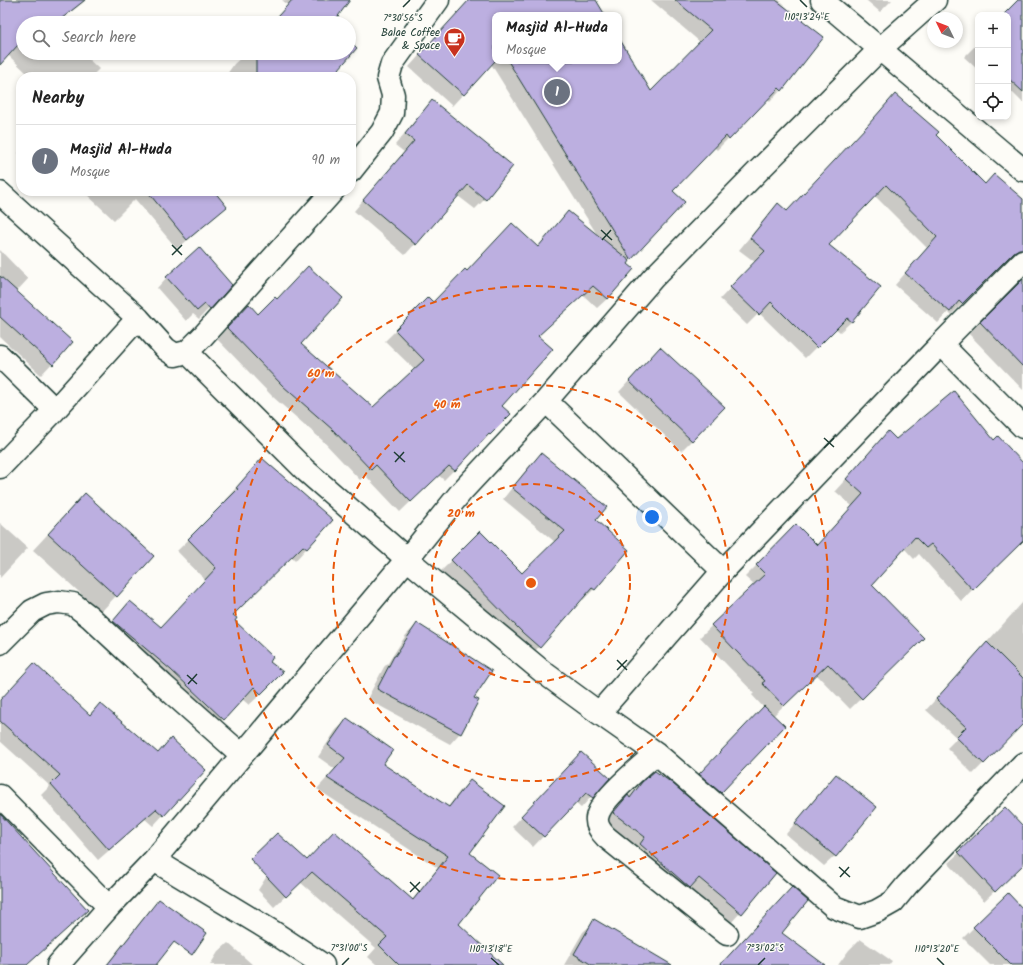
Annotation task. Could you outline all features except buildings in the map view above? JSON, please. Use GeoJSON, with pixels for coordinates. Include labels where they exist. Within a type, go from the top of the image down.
{"type":"FeatureCollection","features":[{"type":"Feature","properties":{"kind":"street"},"geometry":{"type":"LineString","coordinates":[[356,165],[382,132],[392,113],[393,95],[388,78],[392,64],[438,0]]}},
{"type":"Feature","properties":{"kind":"street"},"geometry":{"type":"LineString","coordinates":[[822,0],[1023,170]]}},
{"type":"Feature","properties":{"kind":"street"},"geometry":{"type":"LineString","coordinates":[[58,965],[109,907],[154,860],[407,559],[462,491],[546,401],[653,278],[880,49],[935,0]]}},
{"type":"Feature","properties":{"kind":"street"},"geometry":{"type":"LineString","coordinates":[[0,193],[138,318],[166,350],[175,355],[187,352],[328,196]]}},
{"type":"Feature","properties":{"kind":"street"},"geometry":{"type":"LineString","coordinates":[[599,713],[723,571],[941,344],[1023,261]]}},
{"type":"Feature","properties":{"kind":"street"},"geometry":{"type":"LineString","coordinates":[[0,467],[55,410],[138,318]]}},
{"type":"Feature","properties":{"kind":"street"},"geometry":{"type":"LineString","coordinates":[[941,344],[1023,427]]}},
{"type":"Feature","properties":{"kind":"street"},"geometry":{"type":"LineString","coordinates":[[187,352],[305,470],[407,559],[543,672],[656,753],[834,907],[860,917],[877,911],[893,902],[907,885],[1023,764]]}},
{"type":"Feature","properties":{"kind":"street"},"geometry":{"type":"LineString","coordinates":[[0,356],[55,410]]}},
{"type":"Feature","properties":{"kind":"street"},"geometry":{"type":"LineString","coordinates":[[546,401],[723,571]]}},
{"type":"Feature","properties":{"kind":"street"},"geometry":{"type":"LineString","coordinates":[[0,644],[32,611],[46,604],[59,602],[73,604],[90,617],[163,685],[242,755]]}},
{"type":"Feature","properties":{"kind":"street"},"geometry":{"type":"LineString","coordinates":[[656,753],[609,797],[599,810],[597,818],[600,832],[727,934]]}},
{"type":"Feature","properties":{"kind":"street"},"geometry":{"type":"LineString","coordinates":[[0,796],[109,907]]}},
{"type":"Feature","properties":{"kind":"street"},"geometry":{"type":"LineString","coordinates":[[154,860],[273,932],[323,965]]}},
{"type":"Feature","properties":{"kind":"place","name":"Balae Coffee & Space"},"geometry":{"type":"Point","coordinates":[455,58]}},
{"type":"Feature","properties":{"kind":"place","name":"Masjid Al-Huda"},"geometry":{"type":"Point","coordinates":[557,92]}}]}
